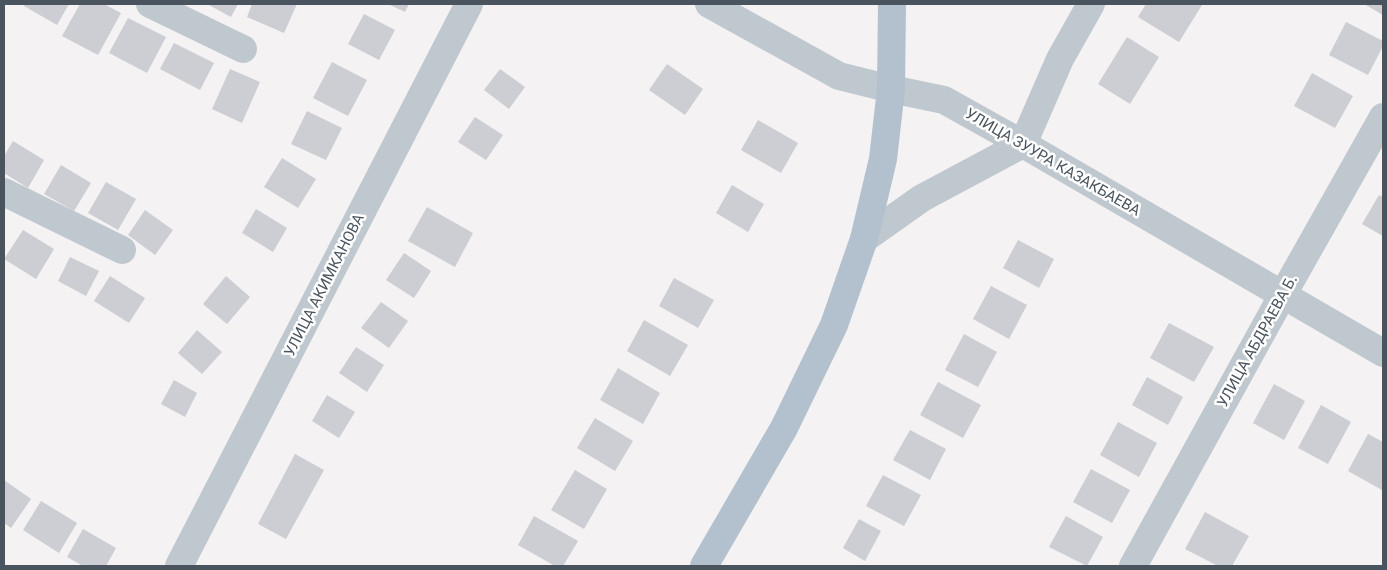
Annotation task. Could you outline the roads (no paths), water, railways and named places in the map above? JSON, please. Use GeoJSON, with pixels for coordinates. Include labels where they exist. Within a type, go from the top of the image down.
{"type":"FeatureCollection","features":[{"type":"Feature","properties":{"kind":"main road"},"geometry":{"type":"LineString","coordinates":[[704,566],[788,420],[834,324],[864,239],[884,160],[891,89],[892,4]]}},
{"type":"Feature","properties":{"kind":"street"},"geometry":{"type":"LineString","coordinates":[[150,4],[243,49]]}},
{"type":"Feature","properties":{"kind":"street","name":"УЛИЦА АКИМКАНОВА"},"geometry":{"type":"LineString","coordinates":[[180,566],[469,4]]}},
{"type":"Feature","properties":{"kind":"street","name":"УЛИЦА ЗУУРА КАЗАКБАЕВА"},"geometry":{"type":"LineString","coordinates":[[709,4],[839,76],[944,100],[1383,353]]}},
{"type":"Feature","properties":{"kind":"street"},"geometry":{"type":"LineString","coordinates":[[1060,59],[1068,4]]}},
{"type":"Feature","properties":{"kind":"street"},"geometry":{"type":"LineString","coordinates":[[864,239],[922,198],[1023,144],[1060,59],[1091,4]]}},
{"type":"Feature","properties":{"kind":"street","name":"УЛИЦА АБДРАЕВА Б."},"geometry":{"type":"LineString","coordinates":[[1133,566],[1383,117]]}},
{"type":"Feature","properties":{"kind":"street"},"geometry":{"type":"LineString","coordinates":[[4,192],[122,250]]}}]}
